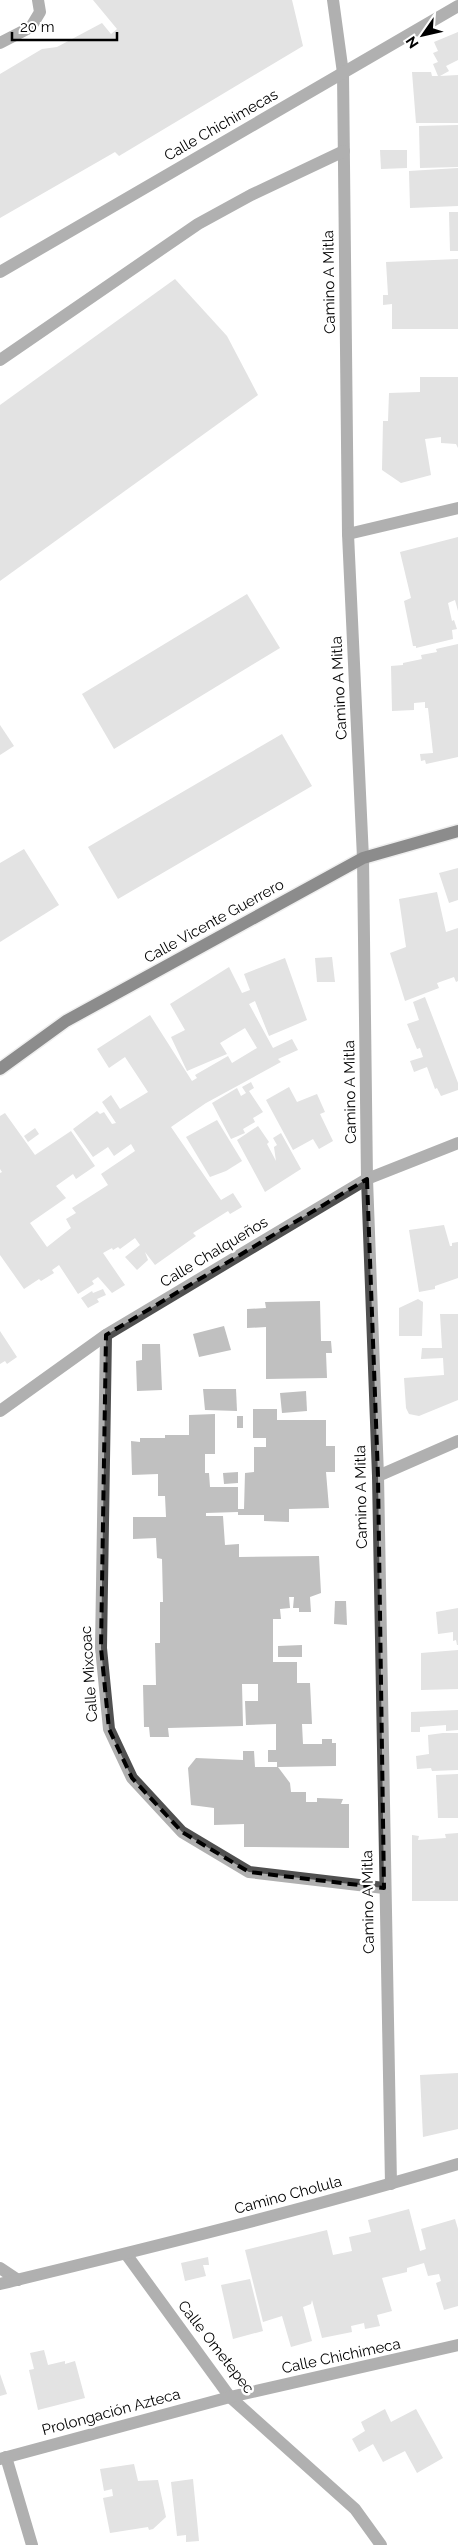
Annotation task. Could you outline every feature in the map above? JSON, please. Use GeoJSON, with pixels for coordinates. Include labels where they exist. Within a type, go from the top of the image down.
{"type":"FeatureCollection","features":[{"type":"Feature","properties":{"kind":"main road","name":"Calle Vicente Guerrero"},"geometry":{"type":"LineString","coordinates":[[0,1068],[66,1021],[363,858],[458,831]]}},
{"type":"Feature","properties":{"kind":"street"},"geometry":{"type":"LineString","coordinates":[[0,43],[31,27],[40,12],[38,0]]}},
{"type":"Feature","properties":{"kind":"street","name":"Camino A Mitla"},"geometry":{"type":"LineString","coordinates":[[333,0],[343,73],[348,534],[363,858],[368,1179],[378,1476],[384,1888],[391,2184]]}},
{"type":"Feature","properties":{"kind":"street","name":"Calle Chichimecas"},"geometry":{"type":"LineString","coordinates":[[0,272],[458,6]]}},
{"type":"Feature","properties":{"kind":"street"},"geometry":{"type":"LineString","coordinates":[[0,360],[198,224],[251,195],[344,151]]}},
{"type":"Feature","properties":{"kind":"street"},"geometry":{"type":"LineString","coordinates":[[348,534],[458,508]]}},
{"type":"Feature","properties":{"kind":"street","name":"Calle Chalqueños"},"geometry":{"type":"LineString","coordinates":[[0,1411],[106,1336],[368,1179],[458,1143]]}},
{"type":"Feature","properties":{"kind":"street","name":"Calle Mixcoac"},"geometry":{"type":"LineString","coordinates":[[106,1336],[101,1648],[109,1729],[132,1778],[182,1832],[249,1872],[384,1888]]}},
{"type":"Feature","properties":{"kind":"street"},"geometry":{"type":"LineString","coordinates":[[378,1476],[458,1441]]}},
{"type":"Feature","properties":{"kind":"street","name":"Camino Cholula"},"geometry":{"type":"LineString","coordinates":[[126,2254],[391,2184],[458,2164]]}},
{"type":"Feature","properties":{"kind":"street"},"geometry":{"type":"LineString","coordinates":[[0,2284],[126,2254]]}},
{"type":"Feature","properties":{"kind":"street","name":"Calle Ometepec"},"geometry":{"type":"LineString","coordinates":[[126,2254],[230,2397],[355,2509],[381,2545]]}},
{"type":"Feature","properties":{"kind":"street"},"geometry":{"type":"LineString","coordinates":[[0,2268],[18,2280]]}},
{"type":"Feature","properties":{"kind":"street","name":"Calle Chichimeca"},"geometry":{"type":"LineString","coordinates":[[230,2397],[458,2345]]}},
{"type":"Feature","properties":{"kind":"street","name":"Prolongación Azteca"},"geometry":{"type":"LineString","coordinates":[[3,2458],[230,2397]]}},
{"type":"Feature","properties":{"kind":"street"},"geometry":{"type":"LineString","coordinates":[[3,2458],[32,2545]]}},
{"type":"Feature","properties":{"kind":"highlighted area"},"geometry":{"type":"Polygon","coordinates":[[[367,1179],[378,1476],[384,1888],[249,1872],[182,1832],[132,1778],[109,1729],[101,1648],[106,1335],[367,1179]]]}},
{"type":"Feature","properties":{"kind":"building"},"geometry":{"type":"Polygon","coordinates":[[[93,0],[292,0],[303,46],[119,156],[115,152],[0,218],[0,74],[42,49],[57,47],[102,23],[111,34],[117,29],[93,0]]]}},
{"type":"Feature","properties":{"kind":"building"},"geometry":{"type":"Polygon","coordinates":[[[458,32],[458,60],[446,66],[449,71],[440,76],[458,75],[458,123],[416,123],[412,72],[431,72],[432,76],[438,76],[433,64],[438,62],[433,53],[438,51],[434,42],[458,32]]]}},
{"type":"Feature","properties":{"kind":"building"},"geometry":{"type":"Polygon","coordinates":[[[458,125],[458,167],[420,168],[419,126],[458,125]]]}},
{"type":"Feature","properties":{"kind":"building"},"geometry":{"type":"Polygon","coordinates":[[[380,150],[407,150],[407,168],[381,169],[380,150]]]}},
{"type":"Feature","properties":{"kind":"building"},"geometry":{"type":"Polygon","coordinates":[[[458,168],[458,206],[410,208],[409,171],[458,168]]]}},
{"type":"Feature","properties":{"kind":"building"},"geometry":{"type":"Polygon","coordinates":[[[449,212],[458,212],[458,251],[450,251],[449,212]]]}},
{"type":"Feature","properties":{"kind":"building"},"geometry":{"type":"Polygon","coordinates":[[[458,259],[458,329],[392,329],[392,304],[383,305],[383,295],[388,295],[386,262],[458,259]]]}},
{"type":"Feature","properties":{"kind":"building"},"geometry":{"type":"Polygon","coordinates":[[[175,279],[227,336],[258,395],[0,581],[0,405],[175,279]]]}},
{"type":"Feature","properties":{"kind":"building"},"geometry":{"type":"Polygon","coordinates":[[[420,377],[458,377],[458,448],[456,444],[441,443],[441,437],[425,439],[431,475],[401,483],[382,470],[383,421],[388,421],[389,393],[420,392],[420,377]]]}},
{"type":"Feature","properties":{"kind":"building"},"geometry":{"type":"Polygon","coordinates":[[[458,537],[458,611],[455,600],[448,603],[452,621],[454,620],[457,629],[452,630],[453,639],[416,648],[416,646],[413,646],[404,601],[411,598],[400,552],[458,537]]]}},
{"type":"Feature","properties":{"kind":"building"},"geometry":{"type":"Polygon","coordinates":[[[247,594],[280,648],[114,749],[82,694],[247,594]]]}},
{"type":"Feature","properties":{"kind":"building"},"geometry":{"type":"Polygon","coordinates":[[[458,644],[458,757],[426,764],[425,760],[421,761],[420,754],[433,753],[428,708],[425,708],[425,702],[414,703],[414,710],[392,711],[391,666],[403,665],[403,663],[422,659],[421,655],[437,652],[436,649],[458,644]]]}},
{"type":"Feature","properties":{"kind":"building"},"geometry":{"type":"Polygon","coordinates":[[[0,725],[14,746],[0,755],[0,725]]]}},
{"type":"Feature","properties":{"kind":"building"},"geometry":{"type":"Polygon","coordinates":[[[282,734],[312,786],[118,899],[88,847],[282,734]]]}},
{"type":"Feature","properties":{"kind":"building"},"geometry":{"type":"Polygon","coordinates":[[[24,849],[59,905],[0,942],[0,863],[24,849]]]}},
{"type":"Feature","properties":{"kind":"building"},"geometry":{"type":"Polygon","coordinates":[[[458,868],[458,900],[449,903],[439,873],[458,868]]]}},
{"type":"Feature","properties":{"kind":"building"},"geometry":{"type":"Polygon","coordinates":[[[437,892],[446,932],[458,928],[458,981],[456,982],[454,977],[437,983],[439,988],[405,1001],[390,953],[406,947],[399,899],[437,892]]]}},
{"type":"Feature","properties":{"kind":"building"},"geometry":{"type":"Polygon","coordinates":[[[332,957],[335,982],[317,982],[315,958],[332,957]]]}},
{"type":"Feature","properties":{"kind":"building"},"geometry":{"type":"Polygon","coordinates":[[[285,958],[307,1020],[269,1036],[255,1001],[249,1004],[273,1048],[292,1039],[298,1050],[278,1059],[281,1062],[206,1103],[171,1127],[221,1200],[233,1193],[242,1207],[230,1214],[228,1211],[193,1233],[196,1236],[155,1265],[145,1252],[148,1260],[137,1270],[125,1257],[140,1245],[135,1238],[120,1249],[118,1247],[113,1250],[112,1248],[103,1253],[125,1285],[112,1293],[98,1277],[92,1281],[94,1284],[78,1294],[59,1265],[52,1270],[54,1273],[41,1281],[39,1279],[24,1289],[0,1255],[0,1173],[2,1172],[0,1169],[0,1116],[5,1113],[35,1155],[71,1131],[95,1166],[76,1179],[73,1174],[56,1186],[66,1198],[30,1223],[47,1247],[71,1228],[66,1219],[76,1213],[72,1208],[108,1185],[101,1174],[135,1151],[131,1144],[114,1156],[108,1147],[93,1157],[73,1129],[97,1111],[100,1114],[104,1112],[112,1124],[116,1123],[102,1102],[111,1095],[120,1109],[148,1092],[125,1057],[109,1068],[97,1049],[150,1015],[192,1081],[197,1078],[195,1075],[228,1056],[232,1063],[257,1048],[245,1028],[220,1043],[227,1054],[187,1071],[171,1037],[185,1030],[170,1004],[229,967],[242,993],[250,990],[244,974],[285,958]]]}},
{"type":"Feature","properties":{"kind":"building"},"geometry":{"type":"Polygon","coordinates":[[[425,997],[458,1083],[458,1090],[441,1096],[437,1088],[435,1089],[427,1067],[414,1072],[410,1061],[423,1057],[420,1048],[417,1049],[407,1024],[419,1020],[413,1002],[425,997]]]}},
{"type":"Feature","properties":{"kind":"building"},"geometry":{"type":"Polygon","coordinates":[[[251,1082],[254,1088],[249,1091],[263,1112],[253,1118],[255,1122],[243,1129],[245,1133],[231,1139],[212,1103],[237,1088],[241,1096],[246,1093],[242,1087],[251,1082]]]}},
{"type":"Feature","properties":{"kind":"building"},"geometry":{"type":"Polygon","coordinates":[[[289,1087],[297,1102],[317,1094],[325,1112],[320,1114],[333,1141],[319,1149],[313,1139],[293,1150],[266,1100],[289,1087]]]}},
{"type":"Feature","properties":{"kind":"building"},"geometry":{"type":"Polygon","coordinates":[[[217,1120],[242,1161],[226,1171],[210,1177],[186,1137],[217,1120]]]}},
{"type":"Feature","properties":{"kind":"building"},"geometry":{"type":"Polygon","coordinates":[[[258,1126],[269,1142],[267,1144],[276,1161],[274,1147],[277,1145],[273,1138],[281,1133],[301,1169],[265,1192],[237,1140],[258,1126]]]}},
{"type":"Feature","properties":{"kind":"building"},"geometry":{"type":"Polygon","coordinates":[[[35,1128],[39,1134],[28,1142],[24,1136],[35,1128]]]}},
{"type":"Feature","properties":{"kind":"building"},"geometry":{"type":"Polygon","coordinates":[[[444,1225],[450,1246],[452,1246],[452,1243],[458,1242],[458,1278],[435,1286],[435,1289],[419,1292],[409,1230],[444,1225]]]}},
{"type":"Feature","properties":{"kind":"building"},"geometry":{"type":"Polygon","coordinates":[[[103,1289],[106,1295],[97,1299],[99,1302],[88,1308],[81,1298],[92,1291],[93,1293],[103,1289]]]}},
{"type":"Feature","properties":{"kind":"building"},"geometry":{"type":"Polygon","coordinates":[[[418,1299],[423,1302],[422,1336],[399,1336],[399,1308],[418,1299]]]}},
{"type":"Feature","properties":{"kind":"building"},"geometry":{"type":"Polygon","coordinates":[[[320,1301],[321,1341],[331,1341],[332,1353],[326,1353],[327,1378],[266,1379],[266,1327],[247,1328],[247,1309],[266,1308],[265,1302],[320,1301]]]}},
{"type":"Feature","properties":{"kind":"building"},"geometry":{"type":"Polygon","coordinates":[[[440,1314],[458,1314],[458,1400],[419,1416],[409,1414],[406,1408],[404,1378],[444,1375],[443,1358],[421,1359],[422,1348],[442,1348],[440,1314]]]}},
{"type":"Feature","properties":{"kind":"building"},"geometry":{"type":"Polygon","coordinates":[[[224,1326],[231,1350],[199,1357],[193,1334],[224,1326]]]}},
{"type":"Feature","properties":{"kind":"building"},"geometry":{"type":"Polygon","coordinates":[[[0,1331],[17,1357],[7,1364],[5,1361],[0,1364],[0,1331]]]}},
{"type":"Feature","properties":{"kind":"building"},"geometry":{"type":"Polygon","coordinates":[[[142,1344],[160,1344],[162,1390],[137,1391],[136,1361],[142,1360],[142,1344]]]}},
{"type":"Feature","properties":{"kind":"building"},"geometry":{"type":"Polygon","coordinates":[[[203,1389],[236,1389],[237,1411],[205,1410],[203,1389]]]}},
{"type":"Feature","properties":{"kind":"building"},"geometry":{"type":"Polygon","coordinates":[[[306,1391],[307,1411],[282,1413],[280,1393],[306,1391]]]}},
{"type":"Feature","properties":{"kind":"building"},"geometry":{"type":"Polygon","coordinates":[[[253,1409],[277,1409],[277,1420],[326,1420],[326,1446],[335,1446],[335,1472],[326,1472],[329,1508],[289,1509],[289,1522],[264,1521],[264,1515],[238,1515],[238,1512],[206,1513],[206,1516],[223,1516],[225,1545],[239,1544],[239,1557],[319,1556],[321,1593],[310,1597],[311,1612],[299,1612],[299,1608],[293,1608],[294,1597],[289,1597],[290,1608],[280,1609],[281,1619],[273,1619],[273,1662],[297,1662],[297,1683],[310,1683],[312,1724],[302,1724],[303,1744],[322,1744],[322,1739],[332,1739],[332,1743],[336,1743],[336,1766],[278,1767],[290,1783],[291,1792],[306,1792],[306,1802],[317,1802],[317,1798],[343,1799],[341,1804],[349,1804],[349,1848],[244,1847],[244,1824],[214,1825],[214,1808],[191,1805],[188,1768],[196,1758],[243,1760],[243,1751],[254,1751],[255,1767],[277,1767],[277,1762],[268,1762],[268,1750],[276,1750],[276,1724],[246,1725],[245,1701],[258,1701],[258,1684],[242,1684],[243,1726],[168,1728],[169,1737],[150,1737],[149,1727],[144,1727],[143,1685],[156,1685],[155,1643],[160,1643],[160,1602],[163,1602],[162,1559],[157,1558],[156,1538],[133,1539],[133,1517],[166,1517],[165,1496],[158,1496],[158,1474],[132,1475],[131,1441],[140,1442],[140,1438],[165,1438],[165,1435],[189,1435],[189,1415],[215,1414],[215,1454],[205,1454],[205,1473],[209,1473],[210,1487],[238,1487],[238,1509],[244,1509],[245,1473],[254,1472],[254,1447],[266,1447],[266,1438],[253,1438],[253,1409]]]}},
{"type":"Feature","properties":{"kind":"building"},"geometry":{"type":"Polygon","coordinates":[[[237,1416],[243,1416],[243,1428],[237,1428],[237,1416]]]}},
{"type":"Feature","properties":{"kind":"building"},"geometry":{"type":"Polygon","coordinates":[[[238,1472],[238,1483],[224,1484],[223,1473],[238,1472]]]}},
{"type":"Feature","properties":{"kind":"building"},"geometry":{"type":"Polygon","coordinates":[[[335,1601],[346,1601],[347,1625],[334,1624],[335,1601]]]}},
{"type":"Feature","properties":{"kind":"building"},"geometry":{"type":"Polygon","coordinates":[[[458,1608],[457,1645],[456,1640],[453,1641],[453,1632],[438,1634],[436,1612],[458,1608]]]}},
{"type":"Feature","properties":{"kind":"building"},"geometry":{"type":"Polygon","coordinates":[[[302,1645],[302,1657],[278,1657],[278,1646],[302,1645]]]}},
{"type":"Feature","properties":{"kind":"building"},"geometry":{"type":"Polygon","coordinates":[[[458,1650],[458,1689],[421,1690],[421,1653],[458,1650]]]}},
{"type":"Feature","properties":{"kind":"building"},"geometry":{"type":"Polygon","coordinates":[[[458,1710],[458,1730],[446,1731],[446,1725],[420,1727],[420,1732],[411,1732],[411,1712],[458,1710]]]}},
{"type":"Feature","properties":{"kind":"building"},"geometry":{"type":"Polygon","coordinates":[[[458,1733],[458,1770],[432,1771],[431,1768],[417,1769],[416,1756],[429,1754],[428,1735],[458,1733]]]}},
{"type":"Feature","properties":{"kind":"building"},"geometry":{"type":"Polygon","coordinates":[[[458,1774],[458,1818],[438,1818],[436,1775],[458,1774]]]}},
{"type":"Feature","properties":{"kind":"building"},"geometry":{"type":"Polygon","coordinates":[[[458,1833],[458,1901],[412,1901],[412,1835],[419,1836],[418,1840],[446,1838],[445,1834],[458,1833]]]}},
{"type":"Feature","properties":{"kind":"building"},"geometry":{"type":"Polygon","coordinates":[[[458,2073],[458,2129],[423,2137],[420,2075],[458,2073]]]}},
{"type":"Feature","properties":{"kind":"building"},"geometry":{"type":"Polygon","coordinates":[[[409,2209],[420,2251],[426,2249],[421,2229],[455,2219],[458,2229],[458,2306],[444,2310],[436,2283],[441,2281],[439,2274],[428,2276],[424,2263],[407,2268],[407,2272],[382,2278],[392,2311],[377,2315],[380,2326],[365,2329],[364,2323],[351,2326],[352,2332],[322,2338],[312,2300],[311,2304],[303,2307],[312,2341],[291,2347],[282,2316],[263,2322],[245,2250],[327,2230],[333,2255],[352,2251],[349,2237],[371,2232],[368,2220],[409,2209]]]}},
{"type":"Feature","properties":{"kind":"building"},"geometry":{"type":"Polygon","coordinates":[[[208,2257],[209,2265],[203,2265],[206,2276],[185,2281],[181,2263],[208,2257]]]}},
{"type":"Feature","properties":{"kind":"building"},"geometry":{"type":"Polygon","coordinates":[[[250,2279],[263,2331],[233,2339],[221,2285],[250,2279]]]}},
{"type":"Feature","properties":{"kind":"building"},"geometry":{"type":"Polygon","coordinates":[[[44,2350],[48,2365],[65,2361],[65,2364],[75,2361],[85,2398],[38,2410],[29,2370],[34,2369],[30,2353],[44,2350]]]}},
{"type":"Feature","properties":{"kind":"building"},"geometry":{"type":"Polygon","coordinates":[[[0,2374],[7,2394],[0,2396],[0,2374]]]}},
{"type":"Feature","properties":{"kind":"building"},"geometry":{"type":"Polygon","coordinates":[[[385,2409],[391,2422],[416,2409],[443,2458],[417,2473],[405,2451],[383,2462],[373,2444],[359,2452],[352,2439],[365,2431],[361,2422],[385,2409]]]}},
{"type":"Feature","properties":{"kind":"building"},"geometry":{"type":"Polygon","coordinates":[[[134,2464],[138,2481],[158,2480],[166,2517],[153,2529],[149,2530],[148,2527],[110,2533],[103,2498],[113,2496],[112,2489],[104,2491],[100,2469],[134,2464]]]}},
{"type":"Feature","properties":{"kind":"building"},"geometry":{"type":"Polygon","coordinates":[[[193,2479],[199,2541],[186,2542],[186,2535],[177,2536],[171,2482],[193,2479]]]}}]}
